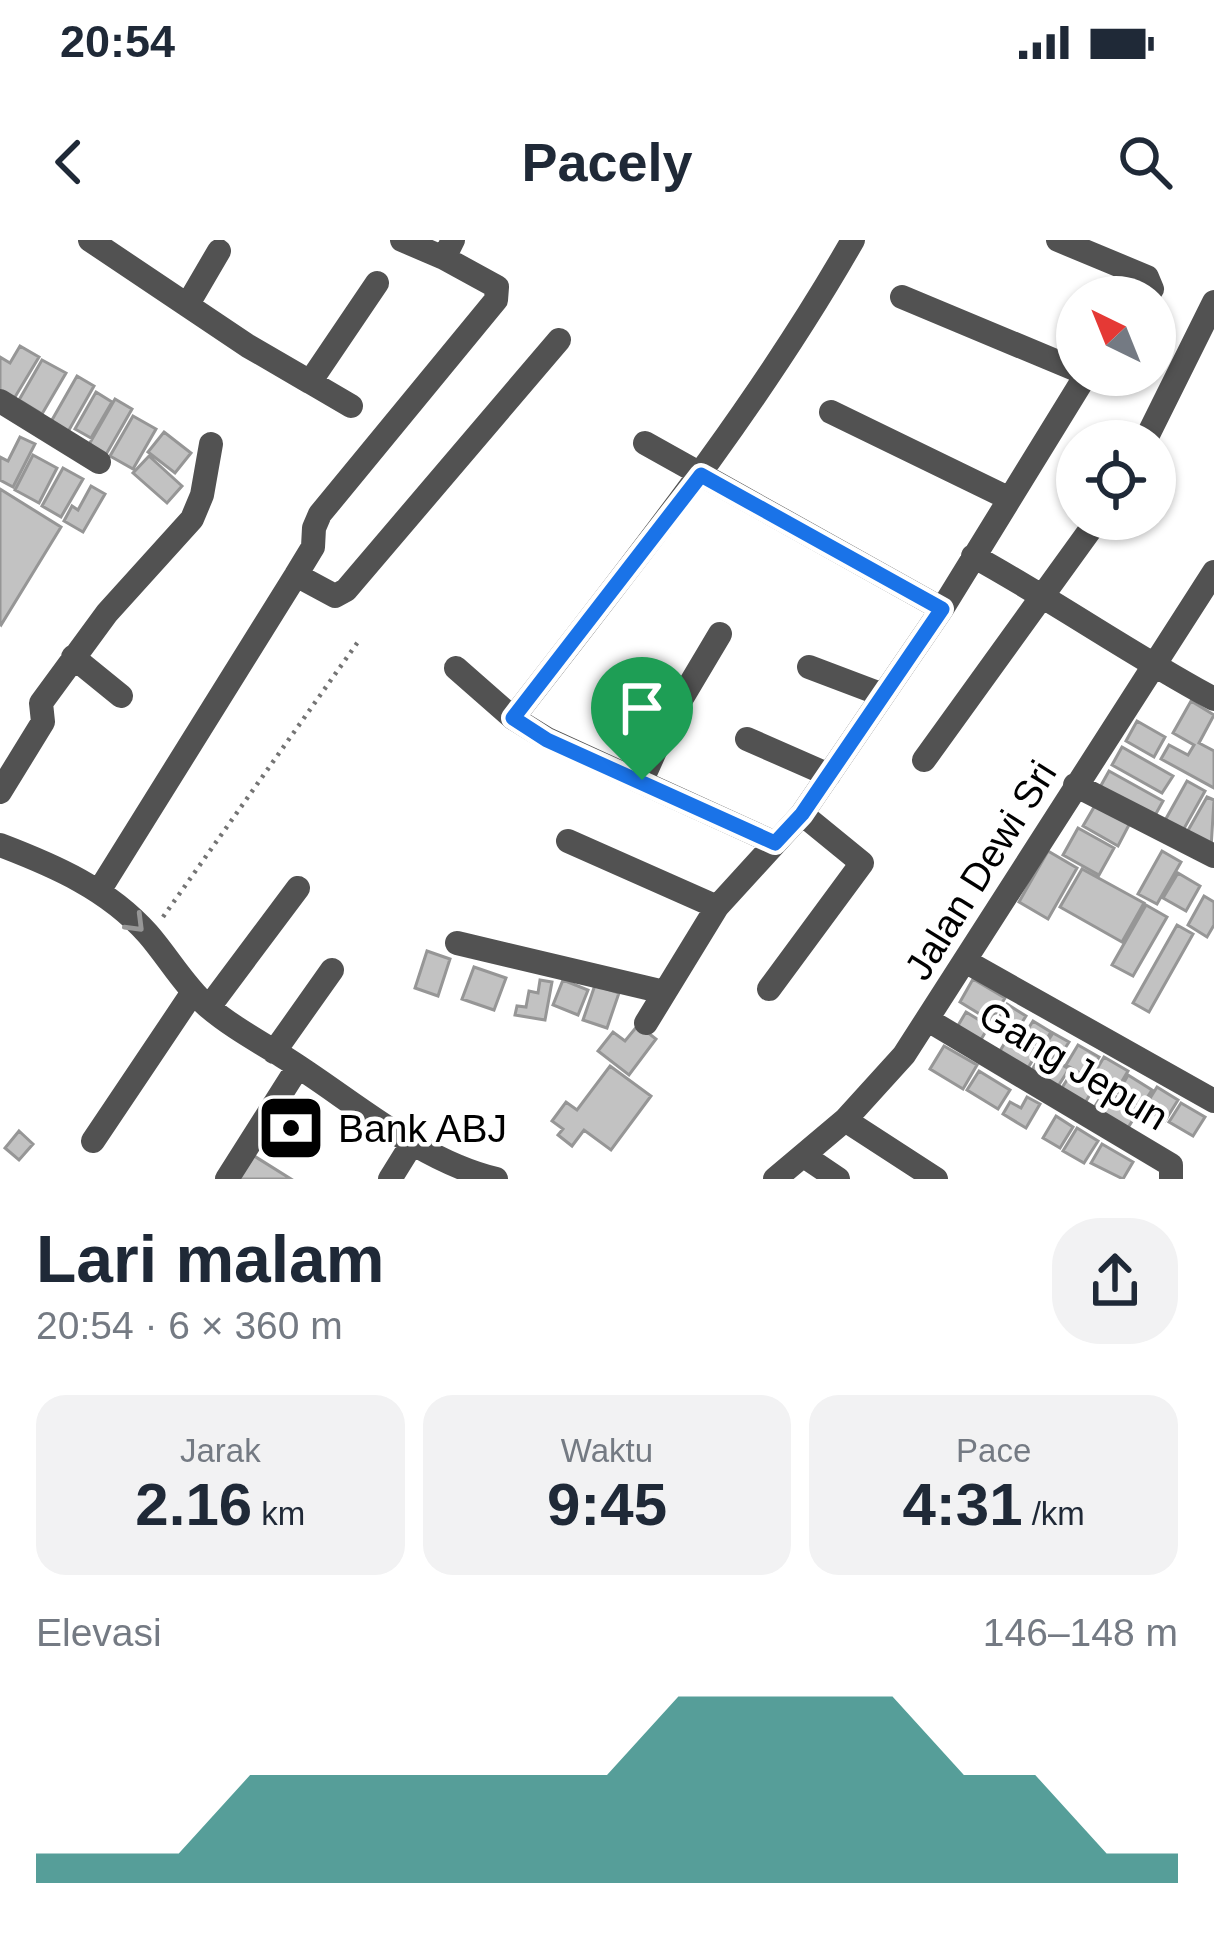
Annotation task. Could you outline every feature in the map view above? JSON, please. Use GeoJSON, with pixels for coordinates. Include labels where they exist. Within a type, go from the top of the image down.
{"type":"FeatureCollection","features":[{"type":"Feature","properties":{"kind":"street"},"geometry":{"type":"LineString","coordinates":[[90,240],[248,346],[351,406]]}},
{"type":"Feature","properties":{"kind":"street"},"geometry":{"type":"LineString","coordinates":[[99,891],[313,547],[320,514],[496,300],[497,286],[449,249],[402,240]]}},
{"type":"Feature","properties":{"kind":"street"},"geometry":{"type":"LineString","coordinates":[[513,718],[701,475],[854,240]]}},
{"type":"Feature","properties":{"kind":"street"},"geometry":{"type":"LineString","coordinates":[[1058,240],[1145,276]]}},
{"type":"Feature","properties":{"kind":"street"},"geometry":{"type":"LineString","coordinates":[[188,304],[219,251]]}},
{"type":"Feature","properties":{"kind":"street"},"geometry":{"type":"LineString","coordinates":[[310,382],[377,283]]}},
{"type":"Feature","properties":{"kind":"street"},"geometry":{"type":"LineString","coordinates":[[902,297],[1056,361]]}},
{"type":"Feature","properties":{"kind":"street"},"geometry":{"type":"LineString","coordinates":[[1155,420],[1214,302]]}},
{"type":"Feature","properties":{"kind":"street"},"geometry":{"type":"LineString","coordinates":[[296,574],[335,596],[346,590],[559,340]]}},
{"type":"Feature","properties":{"kind":"street"},"geometry":{"type":"LineString","coordinates":[[646,1023],[717,907],[802,814],[942,609],[1073,396]]}},
{"type":"Feature","properties":{"kind":"street"},"geometry":{"type":"LineString","coordinates":[[0,401],[99,462]]}},
{"type":"Feature","properties":{"kind":"street"},"geometry":{"type":"LineString","coordinates":[[831,412],[1008,498]]}},
{"type":"Feature","properties":{"kind":"street"},"geometry":{"type":"LineString","coordinates":[[645,443],[942,609]]}},
{"type":"Feature","properties":{"kind":"street"},"geometry":{"type":"LineString","coordinates":[[0,792],[44,722],[41,703],[73,657],[106,613],[192,519],[202,495],[211,444]]}},
{"type":"Feature","properties":{"kind":"street"},"geometry":{"type":"LineString","coordinates":[[924,760],[1083,540]]}},
{"type":"Feature","properties":{"kind":"street"},"geometry":{"type":"LineString","coordinates":[[973,556],[1214,699]]}},
{"type":"Feature","properties":{"kind":"street","name":"Jalan Dewi Sri"},"geometry":{"type":"LineString","coordinates":[[775,1179],[888,1076],[1214,572]]}},
{"type":"Feature","properties":{"kind":"street"},"geometry":{"type":"LineString","coordinates":[[642,780],[670,718],[720,634]]}},
{"type":"Feature","properties":{"kind":"street"},"geometry":{"type":"LineString","coordinates":[[73,657],[121,696]]}},
{"type":"Feature","properties":{"kind":"street"},"geometry":{"type":"LineString","coordinates":[[809,667],[883,695]]}},
{"type":"Feature","properties":{"kind":"street"},"geometry":{"type":"LineString","coordinates":[[456,668],[513,718],[547,740],[775,843]]}},
{"type":"Feature","properties":{"kind":"street"},"geometry":{"type":"LineString","coordinates":[[747,740],[829,775]]}},
{"type":"Feature","properties":{"kind":"street"},"geometry":{"type":"LineString","coordinates":[[1075,785],[1214,856]]}},
{"type":"Feature","properties":{"kind":"street"},"geometry":{"type":"LineString","coordinates":[[769,989],[862,863],[802,814]]}},
{"type":"Feature","properties":{"kind":"street"},"geometry":{"type":"LineString","coordinates":[[568,841],[717,907]]}},
{"type":"Feature","properties":{"kind":"street"},"geometry":{"type":"LineString","coordinates":[[0,845],[99,891],[150,937],[201,1000],[274,1052],[413,1142],[496,1179]]}},
{"type":"Feature","properties":{"kind":"street"},"geometry":{"type":"LineString","coordinates":[[94,1141],[201,1000],[298,888]]}},
{"type":"Feature","properties":{"kind":"street"},"geometry":{"type":"LineString","coordinates":[[457,944],[664,992]]}},
{"type":"Feature","properties":{"kind":"street"},"geometry":{"type":"LineString","coordinates":[[965,961],[1214,1101]]}},
{"type":"Feature","properties":{"kind":"street"},"geometry":{"type":"LineString","coordinates":[[274,1052],[332,970]]}},
{"type":"Feature","properties":{"kind":"street","name":"Gang Jepun"},"geometry":{"type":"LineString","coordinates":[[928,1020],[1171,1165],[1171,1179]]}},
{"type":"Feature","properties":{"kind":"street"},"geometry":{"type":"LineString","coordinates":[[227,1179],[298,1067]]}},
{"type":"Feature","properties":{"kind":"street"},"geometry":{"type":"LineString","coordinates":[[845,1120],[936,1179]]}},
{"type":"Feature","properties":{"kind":"street"},"geometry":{"type":"LineString","coordinates":[[390,1179],[413,1142]]}},
{"type":"Feature","properties":{"kind":"street"},"geometry":{"type":"LineString","coordinates":[[804,1156],[838,1179]]}},
{"type":"Feature","properties":{"kind":"path"},"geometry":{"type":"LineString","coordinates":[[150,937],[359,640]]}},
{"type":"Feature","properties":{"kind":"building"},"geometry":{"type":"Polygon","coordinates":[[[20,346],[39,357],[12,402],[0,395],[0,357],[10,363],[20,346]]]}},
{"type":"Feature","properties":{"kind":"building"},"geometry":{"type":"Polygon","coordinates":[[[42,360],[66,373],[42,414],[19,400],[42,360]]]}},
{"type":"Feature","properties":{"kind":"building"},"geometry":{"type":"Polygon","coordinates":[[[77,376],[94,386],[65,437],[48,427],[77,376]]]}},
{"type":"Feature","properties":{"kind":"building"},"geometry":{"type":"Polygon","coordinates":[[[96,392],[112,402],[91,438],[75,429],[96,392]]]}},
{"type":"Feature","properties":{"kind":"building"},"geometry":{"type":"Polygon","coordinates":[[[115,399],[132,409],[104,458],[87,448],[115,399]]]}},
{"type":"Feature","properties":{"kind":"building"},"geometry":{"type":"Polygon","coordinates":[[[133,416],[156,429],[133,469],[110,456],[133,416]]]}},
{"type":"Feature","properties":{"kind":"building"},"geometry":{"type":"Polygon","coordinates":[[[164,432],[191,453],[175,473],[148,452],[164,432]]]}},
{"type":"Feature","properties":{"kind":"building"},"geometry":{"type":"Polygon","coordinates":[[[20,437],[35,444],[13,487],[0,480],[0,457],[8,461],[20,437]]]}},
{"type":"Feature","properties":{"kind":"building"},"geometry":{"type":"Polygon","coordinates":[[[33,455],[57,468],[39,503],[15,490],[33,455]]]}},
{"type":"Feature","properties":{"kind":"building"},"geometry":{"type":"Polygon","coordinates":[[[149,456],[182,486],[167,503],[133,473],[149,456]]]}},
{"type":"Feature","properties":{"kind":"building"},"geometry":{"type":"Polygon","coordinates":[[[63,468],[83,479],[61,517],[42,506],[63,468]]]}},
{"type":"Feature","properties":{"kind":"building"},"geometry":{"type":"Polygon","coordinates":[[[91,486],[105,494],[83,532],[64,521],[72,506],[78,510],[91,486]]]}},
{"type":"Feature","properties":{"kind":"building"},"geometry":{"type":"Polygon","coordinates":[[[0,489],[61,527],[1,625],[0,624],[0,489]]]}},
{"type":"Feature","properties":{"kind":"building"},"geometry":{"type":"Polygon","coordinates":[[[1191,701],[1214,715],[1199,743],[1214,751],[1214,788],[1161,759],[1169,745],[1188,755],[1194,745],[1173,733],[1191,701]]]}},
{"type":"Feature","properties":{"kind":"building"},"geometry":{"type":"Polygon","coordinates":[[[1137,721],[1165,737],[1154,757],[1126,741],[1137,721]]]}},
{"type":"Feature","properties":{"kind":"building"},"geometry":{"type":"Polygon","coordinates":[[[1122,747],[1173,776],[1162,793],[1112,765],[1122,747]]]}},
{"type":"Feature","properties":{"kind":"building"},"geometry":{"type":"Polygon","coordinates":[[[1109,771],[1163,801],[1153,819],[1099,789],[1109,771]]]}},
{"type":"Feature","properties":{"kind":"building"},"geometry":{"type":"Polygon","coordinates":[[[1187,781],[1205,791],[1181,834],[1163,824],[1187,781]]]}},
{"type":"Feature","properties":{"kind":"building"},"geometry":{"type":"Polygon","coordinates":[[[1207,797],[1214,800],[1211,848],[1186,834],[1207,797]]]}},
{"type":"Feature","properties":{"kind":"building"},"geometry":{"type":"Polygon","coordinates":[[[1097,802],[1131,821],[1118,846],[1083,826],[1097,802]]]}},
{"type":"Feature","properties":{"kind":"building"},"geometry":{"type":"Polygon","coordinates":[[[1078,828],[1114,848],[1099,875],[1063,855],[1078,828]]]}},
{"type":"Feature","properties":{"kind":"building"},"geometry":{"type":"Polygon","coordinates":[[[1048,851],[1077,868],[1048,919],[1019,902],[1048,851]]]}},
{"type":"Feature","properties":{"kind":"building"},"geometry":{"type":"Polygon","coordinates":[[[1162,851],[1181,862],[1157,904],[1138,894],[1162,851]]]}},
{"type":"Feature","properties":{"kind":"building"},"geometry":{"type":"Polygon","coordinates":[[[1082,869],[1144,903],[1122,942],[1060,907],[1082,869]]]}},
{"type":"Feature","properties":{"kind":"building"},"geometry":{"type":"Polygon","coordinates":[[[1178,873],[1200,886],[1186,911],[1163,898],[1178,873]]]}},
{"type":"Feature","properties":{"kind":"building"},"geometry":{"type":"Polygon","coordinates":[[[1204,896],[1214,902],[1214,925],[1207,937],[1188,925],[1204,896]]]}},
{"type":"Feature","properties":{"kind":"building"},"geometry":{"type":"Polygon","coordinates":[[[1146,905],[1167,917],[1133,976],[1112,965],[1146,905]]]}},
{"type":"Feature","properties":{"kind":"building"},"geometry":{"type":"Polygon","coordinates":[[[1177,925],[1193,934],[1149,1012],[1133,1003],[1177,925]]]}},
{"type":"Feature","properties":{"kind":"building"},"geometry":{"type":"Polygon","coordinates":[[[427,951],[450,959],[438,996],[415,988],[427,951]]]}},
{"type":"Feature","properties":{"kind":"building"},"geometry":{"type":"Polygon","coordinates":[[[474,967],[506,978],[494,1010],[462,999],[474,967]]]}},
{"type":"Feature","properties":{"kind":"building"},"geometry":{"type":"Polygon","coordinates":[[[973,979],[1005,998],[991,1021],[960,1002],[973,979]]]}},
{"type":"Feature","properties":{"kind":"building"},"geometry":{"type":"Polygon","coordinates":[[[540,980],[552,982],[545,1020],[515,1015],[517,1006],[526,1007],[529,991],[538,993],[540,980]]]}},
{"type":"Feature","properties":{"kind":"building"},"geometry":{"type":"Polygon","coordinates":[[[563,980],[588,990],[578,1015],[553,1005],[563,980]]]}},
{"type":"Feature","properties":{"kind":"building"},"geometry":{"type":"Polygon","coordinates":[[[595,985],[619,993],[607,1028],[583,1020],[595,985]]]}},
{"type":"Feature","properties":{"kind":"building"},"geometry":{"type":"Polygon","coordinates":[[[1007,1004],[1026,1016],[1016,1032],[997,1021],[1007,1004]]]}},
{"type":"Feature","properties":{"kind":"building"},"geometry":{"type":"Polygon","coordinates":[[[966,1012],[989,1026],[976,1048],[953,1034],[966,1012]]]}},
{"type":"Feature","properties":{"kind":"building"},"geometry":{"type":"Polygon","coordinates":[[[1033,1021],[1051,1032],[1041,1048],[1023,1037],[1033,1021]]]}},
{"type":"Feature","properties":{"kind":"building"},"geometry":{"type":"Polygon","coordinates":[[[638,1025],[656,1039],[629,1075],[598,1051],[613,1032],[625,1041],[638,1025]]]}},
{"type":"Feature","properties":{"kind":"building"},"geometry":{"type":"Polygon","coordinates":[[[1053,1033],[1069,1042],[1058,1059],[1042,1050],[1053,1033]]]}},
{"type":"Feature","properties":{"kind":"building"},"geometry":{"type":"Polygon","coordinates":[[[1010,1034],[1038,1051],[1025,1073],[997,1056],[1010,1034]]]}},
{"type":"Feature","properties":{"kind":"building"},"geometry":{"type":"Polygon","coordinates":[[[1078,1045],[1099,1057],[1087,1077],[1066,1065],[1078,1045]]]}},
{"type":"Feature","properties":{"kind":"building"},"geometry":{"type":"Polygon","coordinates":[[[944,1046],[977,1065],[963,1089],[930,1069],[944,1046]]]}},
{"type":"Feature","properties":{"kind":"building"},"geometry":{"type":"Polygon","coordinates":[[[1042,1053],[1069,1069],[1055,1091],[1029,1075],[1042,1053]]]}},
{"type":"Feature","properties":{"kind":"building"},"geometry":{"type":"Polygon","coordinates":[[[1104,1057],[1128,1071],[1115,1093],[1091,1079],[1104,1057]]]}},
{"type":"Feature","properties":{"kind":"building"},"geometry":{"type":"Polygon","coordinates":[[[610,1066],[651,1096],[611,1150],[584,1130],[572,1146],[558,1135],[563,1129],[552,1121],[566,1102],[577,1110],[610,1066]]]}},
{"type":"Feature","properties":{"kind":"building"},"geometry":{"type":"Polygon","coordinates":[[[979,1071],[1010,1090],[998,1109],[967,1090],[979,1071]]]}},
{"type":"Feature","properties":{"kind":"building"},"geometry":{"type":"Polygon","coordinates":[[[1072,1072],[1095,1086],[1082,1108],[1058,1094],[1072,1072]]]}},
{"type":"Feature","properties":{"kind":"building"},"geometry":{"type":"Polygon","coordinates":[[[1128,1075],[1152,1090],[1141,1107],[1118,1093],[1128,1075]]]}},
{"type":"Feature","properties":{"kind":"building"},"geometry":{"type":"Polygon","coordinates":[[[1157,1087],[1178,1100],[1165,1121],[1144,1108],[1157,1087]]]}},
{"type":"Feature","properties":{"kind":"building"},"geometry":{"type":"Polygon","coordinates":[[[1105,1090],[1139,1110],[1126,1131],[1092,1111],[1105,1090]]]}},
{"type":"Feature","properties":{"kind":"building"},"geometry":{"type":"Polygon","coordinates":[[[1027,1097],[1040,1104],[1026,1128],[1003,1114],[1010,1102],[1021,1108],[1027,1097]]]}},
{"type":"Feature","properties":{"kind":"building"},"geometry":{"type":"Polygon","coordinates":[[[1181,1103],[1205,1117],[1193,1136],[1169,1122],[1181,1103]]]}},
{"type":"Feature","properties":{"kind":"building"},"geometry":{"type":"Polygon","coordinates":[[[1056,1116],[1073,1127],[1060,1148],[1043,1138],[1056,1116]]]}},
{"type":"Feature","properties":{"kind":"building"},"geometry":{"type":"Polygon","coordinates":[[[1077,1128],[1098,1141],[1084,1163],[1063,1151],[1077,1128]]]}},
{"type":"Feature","properties":{"kind":"building"},"geometry":{"type":"Polygon","coordinates":[[[19,1131],[33,1144],[19,1160],[5,1148],[19,1131]]]}},
{"type":"Feature","properties":{"kind":"building"},"geometry":{"type":"Polygon","coordinates":[[[1102,1144],[1133,1162],[1123,1179],[1091,1163],[1102,1144]]]}},
{"type":"Feature","properties":{"kind":"building"},"geometry":{"type":"Polygon","coordinates":[[[251,1154],[291,1179],[235,1179],[251,1154]]]}},
{"type":"Feature","properties":{"kind":"place","name":"Bank ABJ"},"geometry":{"type":"Point","coordinates":[291,1128]}},
{"type":"Feature","properties":{"kind":"route"},"geometry":{"type":"LineString","coordinates":[[701,475],[942,609],[802,814],[775,843],[642,780],[547,740],[513,718],[701,475]]}}]}
